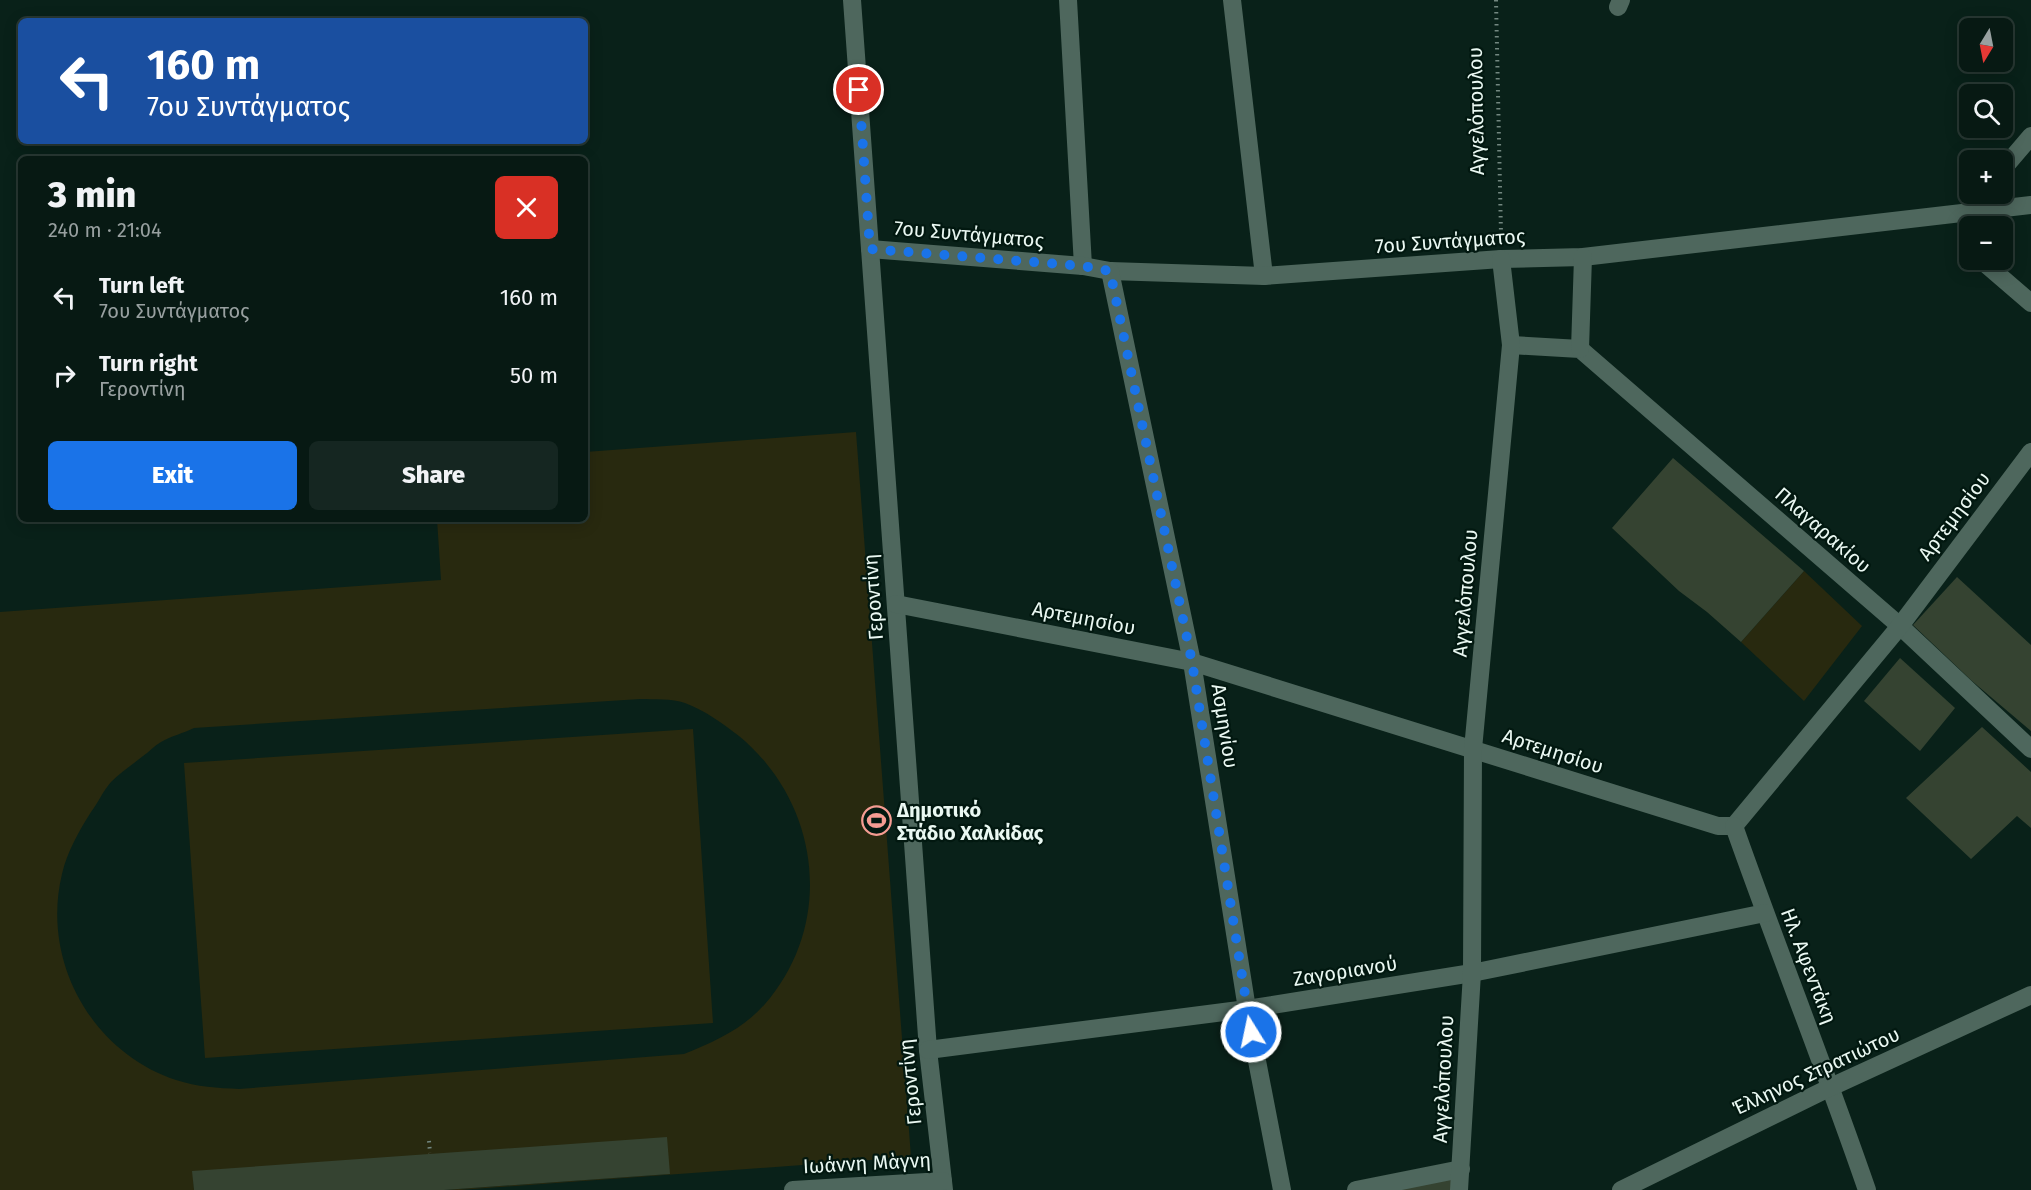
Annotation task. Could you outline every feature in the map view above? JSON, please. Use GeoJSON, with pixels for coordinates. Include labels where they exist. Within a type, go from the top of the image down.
{"type":"FeatureCollection","features":[{"type":"Feature","properties":{"kind":"street","name":"Γεροντίνη"},"geometry":{"type":"LineString","coordinates":[[852,0],[928,1050],[944,1185]]}},
{"type":"Feature","properties":{"kind":"street"},"geometry":{"type":"LineString","coordinates":[[1068,0],[1083,266]]}},
{"type":"Feature","properties":{"kind":"street"},"geometry":{"type":"LineString","coordinates":[[1232,0],[1264,276]]}},
{"type":"Feature","properties":{"kind":"street"},"geometry":{"type":"LineString","coordinates":[[2013,157],[2031,136]]}},
{"type":"Feature","properties":{"kind":"street"},"geometry":{"type":"LineString","coordinates":[[1965,214],[1974,204]]}},
{"type":"Feature","properties":{"kind":"street","name":"7ου Συντάγματος"},"geometry":{"type":"LineString","coordinates":[[870,249],[1083,266],[1110,271],[1264,276],[1501,259],[1583,257],[2031,205]]}},
{"type":"Feature","properties":{"kind":"street"},"geometry":{"type":"LineString","coordinates":[[1511,345],[1580,350],[1583,257]]}},
{"type":"Feature","properties":{"kind":"street","name":"Αγγελόπουλου"},"geometry":{"type":"LineString","coordinates":[[1459,1190],[1472,973],[1473,749],[1511,345],[1501,259]]}},
{"type":"Feature","properties":{"kind":"street"},"geometry":{"type":"LineString","coordinates":[[1993,270],[2031,303]]}},
{"type":"Feature","properties":{"kind":"street","name":"Ασμηνίου"},"geometry":{"type":"LineString","coordinates":[[1110,271],[1192,662],[1247,1009],[1282,1190]]}},
{"type":"Feature","properties":{"kind":"street","name":"Πλαγαρακίου"},"geometry":{"type":"LineString","coordinates":[[1580,350],[1900,626],[2031,749]]}},
{"type":"Feature","properties":{"kind":"street","name":"Αρτεμησίου"},"geometry":{"type":"LineString","coordinates":[[896,603],[1192,662],[1718,826],[1734,826],[1900,626],[2031,452]]}},
{"type":"Feature","properties":{"kind":"street","name":"Ηλ. Αφεντάκη"},"geometry":{"type":"LineString","coordinates":[[1734,826],[1831,1087],[1866,1190]]}},
{"type":"Feature","properties":{"kind":"street","name":"Ζαγοριανού"},"geometry":{"type":"LineString","coordinates":[[928,1050],[1247,1009],[1472,973],[1765,913]]}},
{"type":"Feature","properties":{"kind":"street","name":"Έλληνος Στρατιώτου"},"geometry":{"type":"LineString","coordinates":[[1621,1190],[1831,1087],[2031,995]]}},
{"type":"Feature","properties":{"kind":"street"},"geometry":{"type":"LineString","coordinates":[[1356,1190],[1461,1169]]}},
{"type":"Feature","properties":{"kind":"street","name":"Ιωάννη Μὰγνη"},"geometry":{"type":"LineString","coordinates":[[793,1190],[944,1185]]}},
{"type":"Feature","properties":{"kind":"path","name":"Αγγελόπουλου"},"geometry":{"type":"LineString","coordinates":[[1496,0],[1501,259]]}},
{"type":"Feature","properties":{"kind":"path"},"geometry":{"type":"LineString","coordinates":[[429,1141],[430,1153]]}},
{"type":"Feature","properties":{"kind":"green space"},"geometry":{"type":"Polygon","coordinates":[[[856,432],[911,1157],[459,1190],[444,1190],[669,1174],[193,1171],[194,1190],[0,1190],[0,612],[441,580],[437,522],[588,522],[588,452],[856,432]],[[640,699],[194,728],[165,740],[115,778],[108,786],[78,834],[64,866],[57,906],[59,939],[66,970],[79,999],[97,1025],[119,1048],[146,1067],[176,1080],[200,1086],[223,1088],[239,1089],[684,1054],[717,1039],[738,1028],[756,1013],[787,972],[802,938],[809,902],[809,865],[802,829],[788,795],[767,764],[739,736],[720,722],[693,706],[669,700],[640,699]]]}},
{"type":"Feature","properties":{"kind":"green space"},"geometry":{"type":"Polygon","coordinates":[[[1804,571],[1862,626],[1804,701],[1741,642],[1804,571]]]}},
{"type":"Feature","properties":{"kind":"green space"},"geometry":{"type":"Polygon","coordinates":[[[693,729],[713,1023],[205,1058],[184,763],[693,729]]]}},
{"type":"Feature","properties":{"kind":"building"},"geometry":{"type":"Polygon","coordinates":[[[1673,458],[1804,571],[1741,642],[1679,591],[1612,528],[1673,458]]]}},
{"type":"Feature","properties":{"kind":"building"},"geometry":{"type":"Polygon","coordinates":[[[1957,577],[2031,645],[2031,731],[1972,681],[1913,625],[1957,577]]]}},
{"type":"Feature","properties":{"kind":"building"},"geometry":{"type":"Polygon","coordinates":[[[1900,658],[1955,708],[1920,751],[1864,701],[1900,658]]]}},
{"type":"Feature","properties":{"kind":"building"},"geometry":{"type":"Polygon","coordinates":[[[1982,727],[2031,772],[2031,828],[2017,816],[1971,859],[1906,798],[1982,727]]]}},
{"type":"Feature","properties":{"kind":"building"},"geometry":{"type":"Polygon","coordinates":[[[667,1137],[670,1174],[444,1190],[194,1190],[192,1171],[667,1137]]]}},
{"type":"Feature","properties":{"kind":"building"},"geometry":{"type":"Polygon","coordinates":[[[1461,1169],[1459,1190],[1361,1190],[1461,1169]]]}},
{"type":"Feature","properties":{"kind":"place","name":"Δημοτικό Στάδιο Χαλκίδας"},"geometry":{"type":"Point","coordinates":[876,821]}},
{"type":"Feature","properties":{"kind":"route"},"geometry":{"type":"LineString","coordinates":[[859,90],[870,249],[1083,266],[1110,271],[1192,662],[1251,1032]]}}]}
